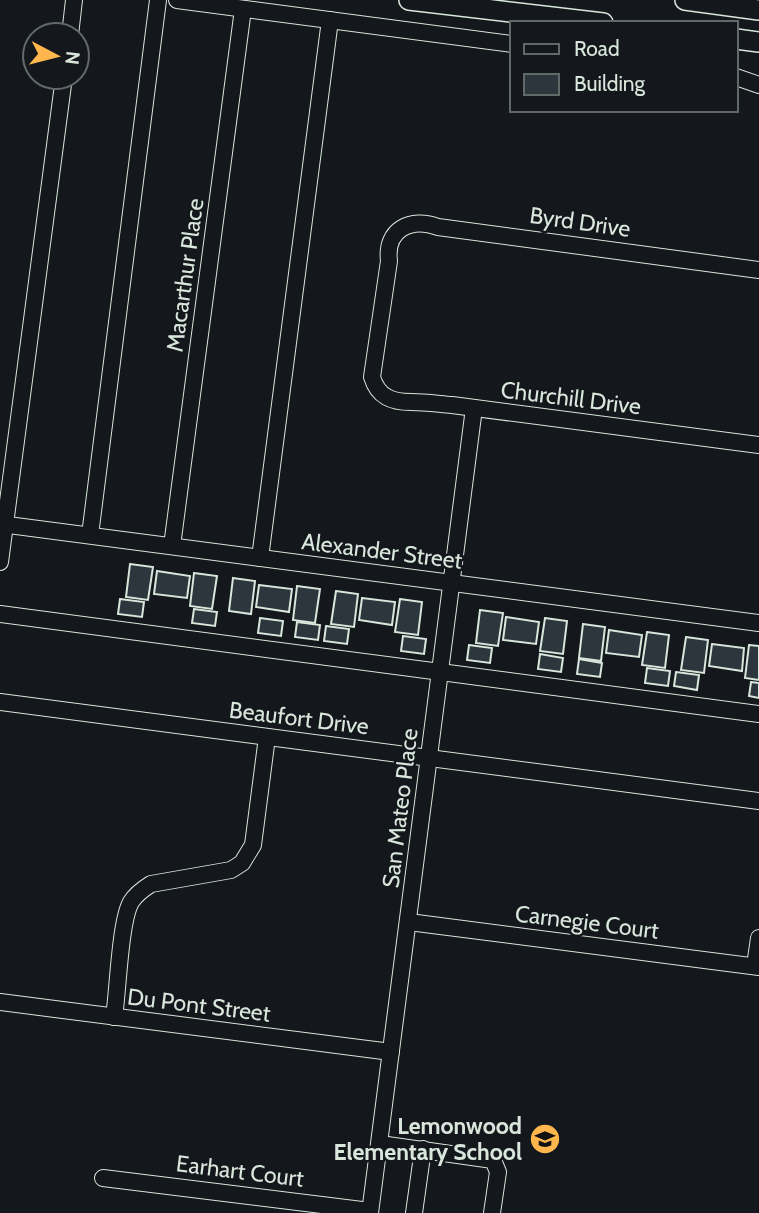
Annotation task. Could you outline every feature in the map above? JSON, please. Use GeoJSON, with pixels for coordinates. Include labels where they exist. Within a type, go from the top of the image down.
{"type":"FeatureCollection","features":[{"type":"Feature","properties":{"kind":"main road"},"geometry":{"type":"LineString","coordinates":[[409,0],[472,3],[590,21]]}},
{"type":"Feature","properties":{"kind":"main road"},"geometry":{"type":"LineString","coordinates":[[685,0],[759,10]]}},
{"type":"Feature","properties":{"kind":"main road"},"geometry":{"type":"LineString","coordinates":[[738,39],[759,42]]}},
{"type":"Feature","properties":{"kind":"street"},"geometry":{"type":"LineString","coordinates":[[71,21],[74,0]]}},
{"type":"Feature","properties":{"kind":"street"},"geometry":{"type":"LineString","coordinates":[[90,535],[158,0]]}},
{"type":"Feature","properties":{"kind":"street"},"geometry":{"type":"LineString","coordinates":[[177,0],[510,44]]}},
{"type":"Feature","properties":{"kind":"street","name":"Macarthur Place"},"geometry":{"type":"LineString","coordinates":[[172,546],[243,9]]}},
{"type":"Feature","properties":{"kind":"street"},"geometry":{"type":"LineString","coordinates":[[260,558],[330,20]]}},
{"type":"Feature","properties":{"kind":"street"},"geometry":{"type":"LineString","coordinates":[[738,78],[759,85]]}},
{"type":"Feature","properties":{"kind":"street"},"geometry":{"type":"LineString","coordinates":[[0,562],[2,524],[62,91]]}},
{"type":"Feature","properties":{"kind":"street","name":"Byrd Drive"},"geometry":{"type":"LineString","coordinates":[[379,392],[372,377],[377,358],[389,261],[388,247],[397,230],[407,225],[419,223],[759,270]]}},
{"type":"Feature","properties":{"kind":"street","name":"Churchill Drive"},"geometry":{"type":"LineString","coordinates":[[379,392],[390,400],[402,402],[474,408],[759,446]]}},
{"type":"Feature","properties":{"kind":"street","name":"San Mateo Place"},"geometry":{"type":"LineString","coordinates":[[370,1212],[474,408]]}},
{"type":"Feature","properties":{"kind":"street","name":"Alexander Street"},"geometry":{"type":"LineString","coordinates":[[2,524],[759,623]]}},
{"type":"Feature","properties":{"kind":"street"},"geometry":{"type":"LineString","coordinates":[[0,614],[759,715]]}},
{"type":"Feature","properties":{"kind":"street","name":"Beaufort Drive"},"geometry":{"type":"LineString","coordinates":[[0,702],[759,801]]}},
{"type":"Feature","properties":{"kind":"street"},"geometry":{"type":"LineString","coordinates":[[114,1017],[126,921],[132,900],[151,884],[231,870],[248,856],[253,845],[267,737]]}},
{"type":"Feature","properties":{"kind":"street","name":"Carnegie Court"},"geometry":{"type":"LineString","coordinates":[[409,922],[757,967]]}},
{"type":"Feature","properties":{"kind":"street"},"geometry":{"type":"LineString","coordinates":[[757,967],[759,938]]}},
{"type":"Feature","properties":{"kind":"street","name":"Du Pont Street"},"geometry":{"type":"LineString","coordinates":[[0,1002],[391,1052]]}},
{"type":"Feature","properties":{"kind":"street"},"geometry":{"type":"LineString","coordinates":[[380,1143],[493,1160],[498,1172],[492,1213]]}},
{"type":"Feature","properties":{"kind":"street"},"geometry":{"type":"LineString","coordinates":[[414,1213],[423,1149]]}},
{"type":"Feature","properties":{"kind":"street","name":"Earhart Court"},"geometry":{"type":"LineString","coordinates":[[103,1178],[370,1212]]}},
{"type":"Feature","properties":{"kind":"building"},"geometry":{"type":"Polygon","coordinates":[[[130,564],[153,567],[148,600],[126,597],[130,564]]]}},
{"type":"Feature","properties":{"kind":"building"},"geometry":{"type":"Polygon","coordinates":[[[157,571],[190,576],[187,598],[154,594],[157,571]]]}},
{"type":"Feature","properties":{"kind":"building"},"geometry":{"type":"Polygon","coordinates":[[[194,573],[217,576],[212,609],[190,606],[194,573]]]}},
{"type":"Feature","properties":{"kind":"building"},"geometry":{"type":"Polygon","coordinates":[[[233,578],[255,581],[251,614],[229,611],[233,578]]]}},
{"type":"Feature","properties":{"kind":"building"},"geometry":{"type":"Polygon","coordinates":[[[259,585],[292,589],[289,612],[256,607],[259,585]]]}},
{"type":"Feature","properties":{"kind":"building"},"geometry":{"type":"Polygon","coordinates":[[[297,586],[320,589],[315,623],[293,620],[297,586]]]}},
{"type":"Feature","properties":{"kind":"building"},"geometry":{"type":"Polygon","coordinates":[[[336,591],[358,594],[354,627],[331,624],[336,591]]]}},
{"type":"Feature","properties":{"kind":"building"},"geometry":{"type":"Polygon","coordinates":[[[362,598],[395,602],[392,625],[359,620],[362,598]]]}},
{"type":"Feature","properties":{"kind":"building"},"geometry":{"type":"Polygon","coordinates":[[[120,599],[144,602],[142,617],[118,614],[120,599]]]}},
{"type":"Feature","properties":{"kind":"building"},"geometry":{"type":"Polygon","coordinates":[[[400,599],[422,602],[418,635],[395,632],[400,599]]]}},
{"type":"Feature","properties":{"kind":"building"},"geometry":{"type":"Polygon","coordinates":[[[194,609],[217,612],[215,626],[192,623],[194,609]]]}},
{"type":"Feature","properties":{"kind":"building"},"geometry":{"type":"Polygon","coordinates":[[[480,610],[503,613],[498,646],[476,643],[480,610]]]}},
{"type":"Feature","properties":{"kind":"building"},"geometry":{"type":"Polygon","coordinates":[[[506,617],[539,622],[536,644],[503,640],[506,617]]]}},
{"type":"Feature","properties":{"kind":"building"},"geometry":{"type":"Polygon","coordinates":[[[260,618],[283,621],[281,636],[258,633],[260,618]]]}},
{"type":"Feature","properties":{"kind":"building"},"geometry":{"type":"Polygon","coordinates":[[[545,618],[567,621],[563,654],[540,651],[545,618]]]}},
{"type":"Feature","properties":{"kind":"building"},"geometry":{"type":"Polygon","coordinates":[[[297,622],[320,625],[318,640],[295,637],[297,622]]]}},
{"type":"Feature","properties":{"kind":"building"},"geometry":{"type":"Polygon","coordinates":[[[583,624],[605,627],[601,661],[579,658],[583,624]]]}},
{"type":"Feature","properties":{"kind":"building"},"geometry":{"type":"Polygon","coordinates":[[[326,626],[349,629],[347,644],[324,641],[326,626]]]}},
{"type":"Feature","properties":{"kind":"building"},"geometry":{"type":"Polygon","coordinates":[[[609,630],[642,635],[639,657],[606,653],[609,630]]]}},
{"type":"Feature","properties":{"kind":"building"},"geometry":{"type":"Polygon","coordinates":[[[647,632],[669,635],[665,668],[642,665],[647,632]]]}},
{"type":"Feature","properties":{"kind":"building"},"geometry":{"type":"Polygon","coordinates":[[[403,636],[426,639],[424,654],[401,651],[403,636]]]}},
{"type":"Feature","properties":{"kind":"building"},"geometry":{"type":"Polygon","coordinates":[[[686,637],[708,640],[704,673],[681,670],[686,637]]]}},
{"type":"Feature","properties":{"kind":"building"},"geometry":{"type":"Polygon","coordinates":[[[712,644],[744,648],[742,671],[709,666],[712,644]]]}},
{"type":"Feature","properties":{"kind":"building"},"geometry":{"type":"Polygon","coordinates":[[[469,645],[492,648],[490,663],[467,660],[469,645]]]}},
{"type":"Feature","properties":{"kind":"building"},"geometry":{"type":"Polygon","coordinates":[[[749,645],[759,646],[759,680],[745,678],[749,645]]]}},
{"type":"Feature","properties":{"kind":"building"},"geometry":{"type":"Polygon","coordinates":[[[540,654],[563,658],[561,672],[538,669],[540,654]]]}},
{"type":"Feature","properties":{"kind":"building"},"geometry":{"type":"Polygon","coordinates":[[[579,659],[602,663],[600,677],[577,674],[579,659]]]}},
{"type":"Feature","properties":{"kind":"building"},"geometry":{"type":"Polygon","coordinates":[[[647,668],[670,671],[668,686],[645,683],[647,668]]]}},
{"type":"Feature","properties":{"kind":"building"},"geometry":{"type":"Polygon","coordinates":[[[676,672],[699,675],[697,690],[674,686],[676,672]]]}},
{"type":"Feature","properties":{"kind":"building"},"geometry":{"type":"Polygon","coordinates":[[[751,682],[759,683],[759,698],[749,696],[751,682]]]}},
{"type":"Feature","properties":{"kind":"place","name":"Lemonwood Elementary School"},"geometry":{"type":"Point","coordinates":[545,1139]}}]}
